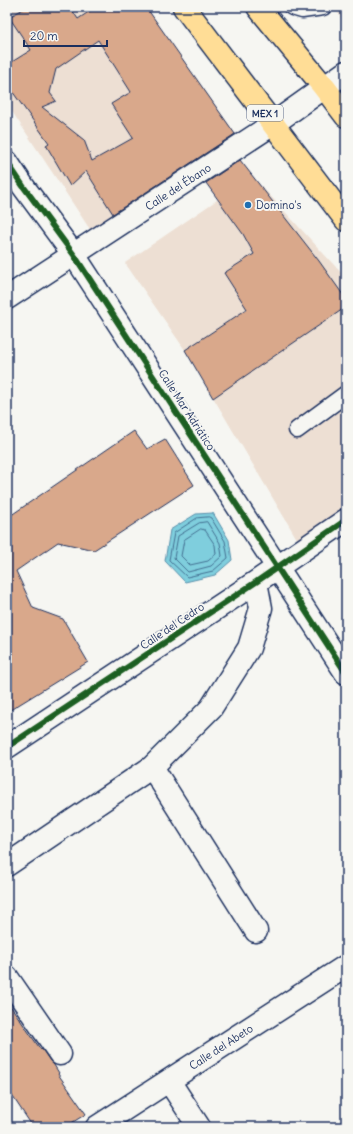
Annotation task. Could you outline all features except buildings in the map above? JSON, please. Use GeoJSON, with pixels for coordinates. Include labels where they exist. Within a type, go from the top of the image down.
{"type":"FeatureCollection","features":[{"type":"Feature","properties":{"kind":"main road","name":"MEX 1"},"geometry":{"type":"LineString","coordinates":[[184,7],[346,220]]}},
{"type":"Feature","properties":{"kind":"main road"},"geometry":{"type":"LineString","coordinates":[[258,7],[346,116]]}},
{"type":"Feature","properties":{"kind":"street","name":"Calle del Ébano"},"geometry":{"type":"LineString","coordinates":[[7,298],[273,124],[346,72]]}},
{"type":"Feature","properties":{"kind":"street","name":"Calle Mar Adriático"},"geometry":{"type":"LineString","coordinates":[[7,162],[74,255],[346,673]]}},
{"type":"Feature","properties":{"kind":"street","name":"Calle del Cedro"},"geometry":{"type":"LineString","coordinates":[[7,747],[256,582],[346,520]]}},
{"type":"Feature","properties":{"kind":"street"},"geometry":{"type":"LineString","coordinates":[[7,865],[152,767],[211,708],[249,648],[261,608],[256,582]]}},
{"type":"Feature","properties":{"kind":"street"},"geometry":{"type":"LineString","coordinates":[[152,767],[256,931]]}},
{"type":"Feature","properties":{"kind":"street","name":"Calle del Abeto"},"geometry":{"type":"LineString","coordinates":[[97,1127],[346,966]]}},
{"type":"Feature","properties":{"kind":"street"},"geometry":{"type":"LineString","coordinates":[[7,977],[60,1054]]}},
{"type":"Feature","properties":{"kind":"street"},"geometry":{"type":"LineString","coordinates":[[169,1081],[198,1127]]}},
{"type":"Feature","properties":{"kind":"lane"},"geometry":{"type":"LineString","coordinates":[[292,7],[302,10],[323,7]]}},
{"type":"Feature","properties":{"kind":"lane"},"geometry":{"type":"LineString","coordinates":[[297,430],[346,394]]}},
{"type":"Feature","properties":{"kind":"shaded area"},"geometry":{"type":"Polygon","coordinates":[[[7,7],[146,7],[237,136],[95,237],[7,104],[7,7]]]}},
{"type":"Feature","properties":{"kind":"shaded area"},"geometry":{"type":"Polygon","coordinates":[[[334,7],[346,7],[346,25],[334,7]]]}},
{"type":"Feature","properties":{"kind":"shaded area"},"geometry":{"type":"Polygon","coordinates":[[[252,176],[346,278],[346,513],[300,544],[185,350],[125,263],[252,176]]]}},
{"type":"Feature","properties":{"kind":"water"},"geometry":{"type":"Polygon","coordinates":[[[213,513],[229,540],[232,560],[215,575],[185,582],[165,561],[170,530],[196,514],[213,513]]]}},
{"type":"Feature","properties":{"kind":"cycle path"},"geometry":{"type":"LineString","coordinates":[[7,162],[74,255],[346,673]]}},
{"type":"Feature","properties":{"kind":"cycle path"},"geometry":{"type":"LineString","coordinates":[[7,747],[256,582],[346,520]]}},
{"type":"Feature","properties":{"kind":"place","name":"Domino's"},"geometry":{"type":"Point","coordinates":[248,205]}}]}
